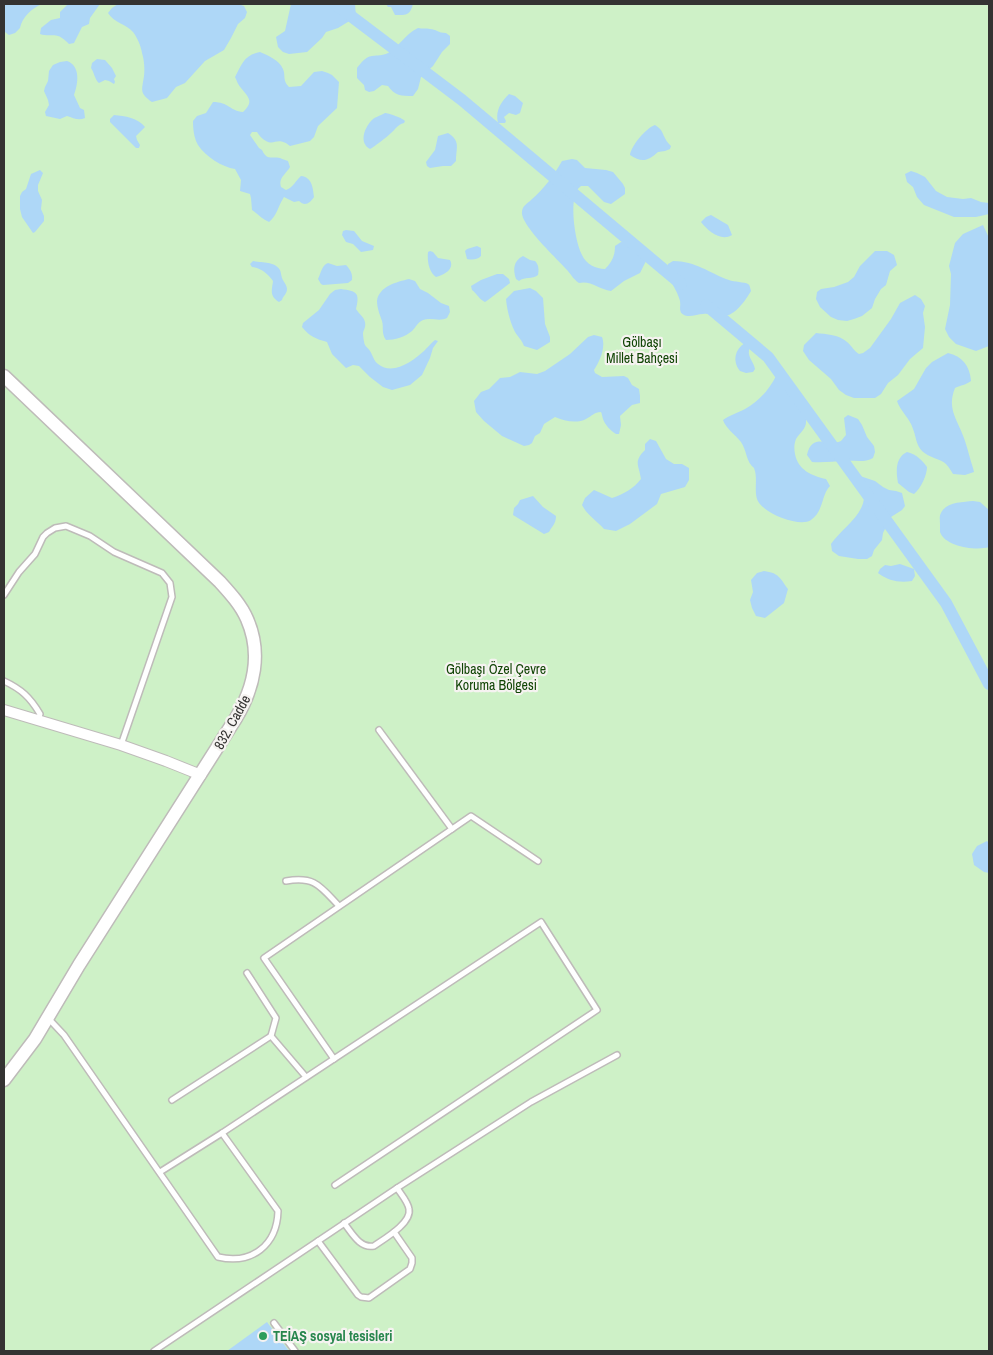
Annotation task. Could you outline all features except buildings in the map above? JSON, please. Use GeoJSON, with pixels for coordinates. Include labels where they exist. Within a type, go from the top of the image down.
{"type":"FeatureCollection","features":[{"type":"Feature","properties":{"kind":"street","name":"832. Cadde"},"geometry":{"type":"LineString","coordinates":[[4,376],[220,582],[234,598],[247,618],[253,638],[255,657],[254,674],[250,689],[236,718],[79,965],[35,1039],[4,1080]]}},
{"type":"Feature","properties":{"kind":"street"},"geometry":{"type":"LineString","coordinates":[[4,710],[121,745],[200,775]]}},
{"type":"Feature","properties":{"kind":"lane"},"geometry":{"type":"LineString","coordinates":[[4,595],[18,572],[35,554],[43,537],[51,530],[66,526],[90,536],[114,552],[157,570],[167,577],[172,588],[172,597],[121,745]]}},
{"type":"Feature","properties":{"kind":"lane"},"geometry":{"type":"LineString","coordinates":[[4,681],[14,685],[32,700],[40,714],[38,721]]}},
{"type":"Feature","properties":{"kind":"lane"},"geometry":{"type":"LineString","coordinates":[[379,730],[452,829]]}},
{"type":"Feature","properties":{"kind":"lane"},"geometry":{"type":"LineString","coordinates":[[334,1059],[264,958],[471,816],[538,861]]}},
{"type":"Feature","properties":{"kind":"lane"},"geometry":{"type":"LineString","coordinates":[[286,881],[300,879],[312,881],[320,886],[339,906]]}},
{"type":"Feature","properties":{"kind":"lane"},"geometry":{"type":"LineString","coordinates":[[160,1172],[541,922],[598,1010],[335,1185]]}},
{"type":"Feature","properties":{"kind":"lane"},"geometry":{"type":"LineString","coordinates":[[172,1100],[271,1036],[276,1018],[247,973]]}},
{"type":"Feature","properties":{"kind":"lane"},"geometry":{"type":"LineString","coordinates":[[48,1018],[64,1035],[218,1257],[242,1259],[264,1248],[274,1235],[278,1211],[222,1133]]}},
{"type":"Feature","properties":{"kind":"lane"},"geometry":{"type":"LineString","coordinates":[[271,1036],[306,1077]]}},
{"type":"Feature","properties":{"kind":"lane"},"geometry":{"type":"LineString","coordinates":[[154,1351],[344,1223],[531,1102],[617,1054]]}},
{"type":"Feature","properties":{"kind":"lane"},"geometry":{"type":"LineString","coordinates":[[344,1223],[362,1245],[374,1246],[406,1221],[410,1212],[409,1206],[397,1188]]}},
{"type":"Feature","properties":{"kind":"lane"},"geometry":{"type":"LineString","coordinates":[[318,1241],[358,1295],[369,1298],[412,1266],[412,1258],[394,1232]]}},
{"type":"Feature","properties":{"kind":"lane"},"geometry":{"type":"LineString","coordinates":[[274,1323],[295,1351]]}},
{"type":"Feature","properties":{"kind":"green space","name":"Gölbaşı Özel Çevre Koruma Bölgesi"},"geometry":{"type":"Polygon","coordinates":[[[4,4],[989,4],[989,1351],[4,1351],[4,4]]]}},
{"type":"Feature","properties":{"kind":"water"},"geometry":{"type":"Polygon","coordinates":[[[4,4],[42,4],[28,13],[20,28],[15,33],[9,35],[5,32],[4,4]]]}},
{"type":"Feature","properties":{"kind":"water"},"geometry":{"type":"Polygon","coordinates":[[[100,4],[90,18],[89,24],[82,27],[74,43],[69,44],[57,36],[40,34],[41,28],[51,20],[60,18],[60,12],[67,5],[100,4]]]}},
{"type":"Feature","properties":{"kind":"water"},"geometry":{"type":"Polygon","coordinates":[[[118,4],[238,4],[244,6],[247,12],[224,50],[205,61],[185,83],[176,87],[167,98],[152,102],[142,91],[144,64],[141,47],[133,32],[113,19],[108,13],[118,4]]]}},
{"type":"Feature","properties":{"kind":"water"},"geometry":{"type":"Polygon","coordinates":[[[291,4],[355,4],[356,17],[338,28],[326,32],[307,52],[289,54],[283,52],[278,47],[276,37],[285,31],[291,4]]]}},
{"type":"Feature","properties":{"kind":"water"},"geometry":{"type":"Polygon","coordinates":[[[386,4],[413,4],[409,13],[395,15],[391,7],[388,7],[386,4]]]}},
{"type":"Feature","properties":{"kind":"water"},"geometry":{"type":"Polygon","coordinates":[[[418,28],[446,33],[450,36],[450,44],[433,66],[421,77],[418,89],[413,96],[399,95],[388,86],[382,85],[374,91],[369,92],[365,90],[364,85],[357,78],[357,68],[362,62],[370,57],[388,53],[418,28]]]}},
{"type":"Feature","properties":{"kind":"water"},"geometry":{"type":"Polygon","coordinates":[[[260,52],[279,63],[289,87],[301,86],[314,72],[322,71],[332,75],[339,82],[337,108],[318,126],[314,137],[310,141],[290,146],[279,141],[266,141],[257,132],[252,132],[250,135],[266,156],[288,161],[290,167],[281,179],[281,187],[286,190],[289,189],[301,176],[308,178],[313,190],[314,197],[311,201],[303,204],[284,197],[276,214],[269,222],[252,210],[250,194],[240,191],[241,180],[235,169],[215,161],[201,149],[194,133],[193,124],[197,116],[206,113],[213,102],[223,103],[243,112],[249,100],[235,77],[242,64],[250,55],[260,52]]]}},
{"type":"Feature","properties":{"kind":"water"},"geometry":{"type":"Polygon","coordinates":[[[97,59],[105,60],[112,68],[116,76],[114,84],[105,80],[98,82],[91,68],[92,63],[97,59]]]}},
{"type":"Feature","properties":{"kind":"water"},"geometry":{"type":"Polygon","coordinates":[[[67,61],[75,67],[77,86],[74,95],[80,108],[84,110],[85,118],[83,119],[67,116],[60,119],[46,116],[45,112],[49,105],[44,91],[49,71],[53,65],[67,61]]]}},
{"type":"Feature","properties":{"kind":"water"},"geometry":{"type":"Polygon","coordinates":[[[509,94],[515,96],[523,103],[520,113],[516,115],[509,113],[504,117],[505,123],[498,123],[499,107],[509,94]]]}},
{"type":"Feature","properties":{"kind":"water"},"geometry":{"type":"Polygon","coordinates":[[[385,113],[405,121],[370,149],[364,140],[368,124],[385,113]]]}},
{"type":"Feature","properties":{"kind":"water"},"geometry":{"type":"Polygon","coordinates":[[[114,115],[135,120],[145,127],[136,136],[140,145],[139,148],[136,148],[110,122],[114,115]]]}},
{"type":"Feature","properties":{"kind":"water"},"geometry":{"type":"Polygon","coordinates":[[[655,125],[661,130],[666,141],[671,146],[670,149],[658,152],[645,160],[630,155],[640,138],[655,125]]]}},
{"type":"Feature","properties":{"kind":"water"},"geometry":{"type":"Polygon","coordinates":[[[448,133],[456,142],[456,161],[451,166],[430,168],[426,162],[435,150],[438,136],[448,133]]]}},
{"type":"Feature","properties":{"kind":"water"},"geometry":{"type":"Polygon","coordinates":[[[577,160],[585,168],[613,172],[625,188],[625,194],[611,204],[604,202],[588,186],[581,186],[576,190],[573,206],[574,224],[579,249],[586,261],[598,268],[605,269],[613,259],[615,246],[621,242],[639,244],[645,247],[647,253],[646,261],[640,273],[624,281],[611,291],[583,282],[579,283],[540,241],[523,217],[522,210],[524,206],[544,187],[562,161],[577,160]]]}},
{"type":"Feature","properties":{"kind":"water"},"geometry":{"type":"Polygon","coordinates":[[[40,170],[43,173],[38,185],[38,191],[42,200],[41,209],[44,221],[33,233],[22,217],[20,196],[26,189],[31,174],[40,170]]]}},
{"type":"Feature","properties":{"kind":"water"},"geometry":{"type":"Polygon","coordinates":[[[911,171],[925,177],[936,191],[947,197],[971,198],[989,203],[989,214],[976,217],[954,217],[924,205],[917,197],[913,187],[907,182],[905,174],[911,171]]]}},
{"type":"Feature","properties":{"kind":"water"},"geometry":{"type":"Polygon","coordinates":[[[711,215],[728,225],[732,235],[728,237],[719,236],[707,229],[701,222],[711,215]]]}},
{"type":"Feature","properties":{"kind":"water"},"geometry":{"type":"Polygon","coordinates":[[[983,225],[989,238],[989,346],[976,351],[956,344],[949,337],[945,329],[950,305],[951,274],[949,266],[955,243],[963,234],[983,225]]]}},
{"type":"Feature","properties":{"kind":"water"},"geometry":{"type":"Polygon","coordinates":[[[343,231],[354,231],[362,241],[374,246],[373,250],[361,252],[353,244],[346,242],[342,235],[343,231]]]}},
{"type":"Feature","properties":{"kind":"water"},"geometry":{"type":"Polygon","coordinates":[[[477,246],[481,248],[481,256],[467,259],[465,251],[477,246]]]}},
{"type":"Feature","properties":{"kind":"water"},"geometry":{"type":"Polygon","coordinates":[[[430,251],[438,258],[450,260],[451,266],[448,271],[436,277],[434,275],[428,263],[428,252],[430,251]]]}},
{"type":"Feature","properties":{"kind":"water"},"geometry":{"type":"Polygon","coordinates":[[[875,251],[887,251],[894,255],[897,265],[890,271],[886,285],[881,289],[872,308],[862,316],[847,321],[831,317],[820,307],[816,299],[817,292],[821,289],[848,282],[875,251]]]}},
{"type":"Feature","properties":{"kind":"water"},"geometry":{"type":"Polygon","coordinates":[[[523,256],[535,261],[539,269],[538,275],[519,281],[516,279],[514,272],[517,260],[523,256]]]}},
{"type":"Feature","properties":{"kind":"water"},"geometry":{"type":"Polygon","coordinates":[[[253,261],[272,264],[278,267],[287,289],[282,300],[279,302],[274,297],[272,293],[273,281],[264,272],[252,267],[250,264],[253,261]]]}},
{"type":"Feature","properties":{"kind":"water"},"geometry":{"type":"Polygon","coordinates":[[[673,261],[689,263],[729,280],[747,283],[751,291],[739,307],[727,316],[706,314],[686,316],[681,312],[679,296],[670,279],[668,264],[673,261]]]}},
{"type":"Feature","properties":{"kind":"water"},"geometry":{"type":"Polygon","coordinates":[[[328,263],[337,266],[346,265],[351,272],[352,280],[348,283],[321,284],[318,279],[323,267],[328,263]]]}},
{"type":"Feature","properties":{"kind":"water"},"geometry":{"type":"Polygon","coordinates":[[[497,274],[503,274],[509,279],[510,283],[485,302],[472,290],[471,286],[497,274]]]}},
{"type":"Feature","properties":{"kind":"water"},"geometry":{"type":"Polygon","coordinates":[[[409,279],[415,281],[420,289],[449,306],[450,312],[447,318],[423,320],[406,335],[386,340],[377,301],[378,296],[385,288],[409,279]]]}},
{"type":"Feature","properties":{"kind":"water"},"geometry":{"type":"Polygon","coordinates":[[[530,288],[543,298],[545,324],[550,337],[550,342],[537,350],[524,346],[513,328],[506,303],[506,299],[514,291],[530,288]]]}},
{"type":"Feature","properties":{"kind":"water"},"geometry":{"type":"Polygon","coordinates":[[[341,289],[354,292],[357,296],[356,309],[365,322],[363,333],[365,346],[370,350],[378,364],[390,368],[402,366],[409,363],[435,340],[438,341],[433,348],[422,375],[410,385],[392,390],[383,387],[359,366],[353,365],[346,368],[332,354],[327,342],[313,337],[302,327],[303,323],[319,310],[330,294],[335,290],[341,289]]]}},
{"type":"Feature","properties":{"kind":"water"},"geometry":{"type":"Polygon","coordinates":[[[915,295],[921,299],[925,306],[923,313],[925,327],[923,348],[910,359],[898,375],[888,383],[881,394],[875,398],[854,398],[846,395],[809,360],[803,351],[804,345],[816,333],[841,338],[859,354],[863,353],[870,348],[900,303],[915,295]]]}},
{"type":"Feature","properties":{"kind":"water"},"geometry":{"type":"Polygon","coordinates":[[[594,335],[602,337],[603,341],[603,349],[594,370],[595,373],[602,377],[624,376],[628,378],[632,385],[639,389],[640,403],[632,405],[620,416],[619,434],[614,433],[607,426],[601,412],[575,422],[555,417],[544,424],[532,443],[524,446],[502,436],[476,412],[474,401],[481,392],[489,389],[500,378],[510,377],[520,372],[537,374],[545,371],[570,354],[588,337],[594,335]]]}},
{"type":"Feature","properties":{"kind":"water"},"geometry":{"type":"Polygon","coordinates":[[[745,343],[750,347],[749,356],[755,369],[753,372],[746,373],[740,371],[736,363],[737,352],[745,343]]]}},
{"type":"Feature","properties":{"kind":"water"},"geometry":{"type":"Polygon","coordinates":[[[948,353],[961,359],[967,366],[971,381],[955,388],[952,403],[954,415],[965,441],[974,472],[965,475],[953,474],[944,462],[920,449],[912,425],[897,401],[914,389],[926,368],[932,362],[948,353]]]}},
{"type":"Feature","properties":{"kind":"water"},"geometry":{"type":"Polygon","coordinates":[[[776,376],[785,382],[804,412],[806,419],[804,428],[795,443],[794,450],[797,460],[802,468],[826,479],[830,486],[818,512],[811,520],[806,522],[790,521],[781,518],[760,504],[756,495],[754,468],[749,463],[741,442],[728,429],[723,420],[745,409],[759,399],[776,376]]]}},
{"type":"Feature","properties":{"kind":"water"},"geometry":{"type":"Polygon","coordinates":[[[848,415],[858,419],[862,425],[867,437],[874,446],[873,458],[863,461],[812,462],[807,455],[809,448],[817,442],[841,441],[846,435],[844,418],[848,415]]]}},
{"type":"Feature","properties":{"kind":"water"},"geometry":{"type":"Polygon","coordinates":[[[650,439],[656,441],[666,459],[674,464],[682,464],[689,468],[689,480],[685,487],[661,494],[657,504],[630,524],[616,531],[604,529],[584,509],[582,505],[585,498],[594,490],[612,498],[635,486],[641,479],[638,461],[645,450],[645,444],[650,439]]]}},
{"type":"Feature","properties":{"kind":"water"},"geometry":{"type":"Polygon","coordinates":[[[907,452],[913,454],[927,467],[923,481],[914,494],[898,483],[898,461],[907,452]]]}},
{"type":"Feature","properties":{"kind":"water"},"geometry":{"type":"Polygon","coordinates":[[[860,476],[875,481],[889,490],[902,493],[905,506],[891,517],[883,533],[882,540],[872,556],[867,559],[839,556],[832,551],[831,544],[861,509],[864,495],[858,480],[860,476]]]}},
{"type":"Feature","properties":{"kind":"water"},"geometry":{"type":"Polygon","coordinates":[[[533,496],[543,507],[556,516],[555,523],[549,532],[544,534],[513,515],[514,508],[520,500],[533,496]]]}},
{"type":"Feature","properties":{"kind":"water"},"geometry":{"type":"Polygon","coordinates":[[[980,502],[989,510],[989,547],[962,547],[948,541],[940,532],[940,516],[943,509],[955,503],[980,502]]]}},
{"type":"Feature","properties":{"kind":"water"},"geometry":{"type":"Polygon","coordinates":[[[900,564],[914,569],[915,576],[912,581],[894,581],[878,573],[885,565],[900,564]]]}},
{"type":"Feature","properties":{"kind":"water"},"geometry":{"type":"Polygon","coordinates":[[[764,571],[776,575],[788,589],[784,603],[765,618],[756,616],[750,600],[753,592],[751,580],[757,573],[764,571]]]}},
{"type":"Feature","properties":{"kind":"water"},"geometry":{"type":"Polygon","coordinates":[[[987,841],[989,843],[989,873],[974,865],[972,854],[977,846],[987,841]]]}},
{"type":"Feature","properties":{"kind":"water","name":"TEİAŞ sosyal tesisleri"},"geometry":{"type":"Polygon","coordinates":[[[267,1322],[289,1351],[227,1351],[267,1322]]]}},
{"type":"Feature","properties":{"kind":"waterway"},"geometry":{"type":"LineString","coordinates":[[335,4],[462,100],[681,284]]}},
{"type":"Feature","properties":{"kind":"waterway"},"geometry":{"type":"LineString","coordinates":[[706,305],[768,357],[946,603],[989,684]]}},
{"type":"Feature","properties":{"kind":"place","name":"TEİAŞ sosyal tesisleri"},"geometry":{"type":"Point","coordinates":[263,1336]}},
{"type":"Feature","properties":{"kind":"park label","name":"Gölbaşı Millet Bahçesi"},"geometry":{"type":"Point","coordinates":[642,350]}}]}
